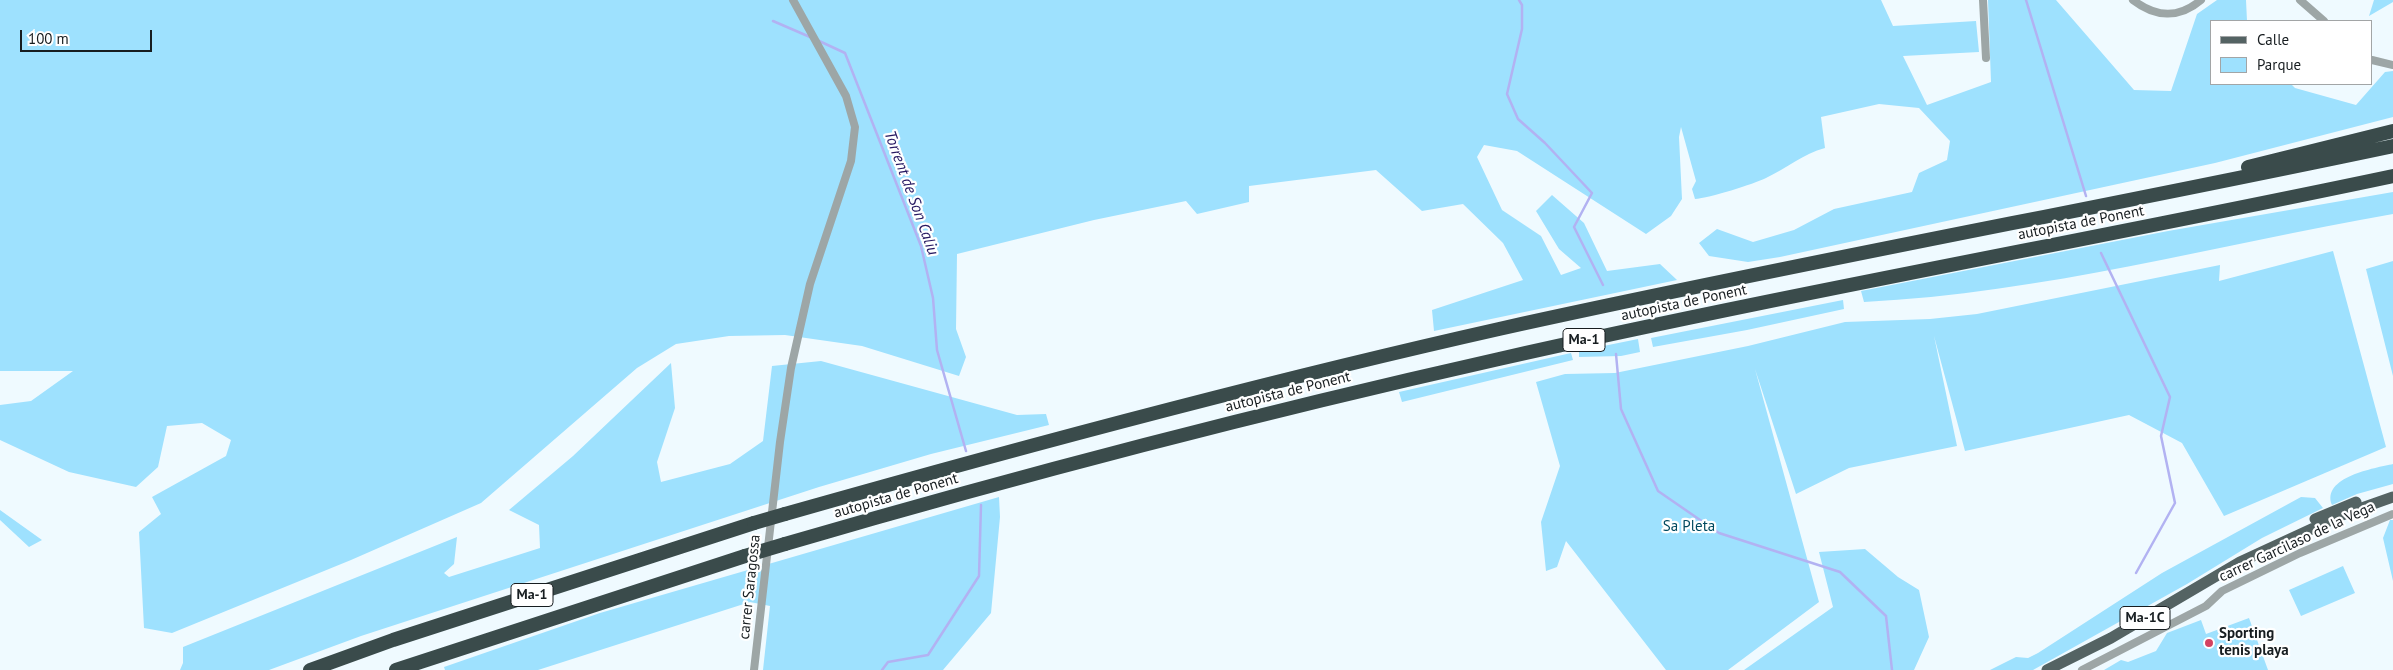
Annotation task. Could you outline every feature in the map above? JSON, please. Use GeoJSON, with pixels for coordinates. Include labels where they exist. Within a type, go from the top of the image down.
{"type":"FeatureCollection","features":[{"type":"Feature","properties":{"kind":"highway"},"geometry":{"type":"LineString","coordinates":[[2202,185],[2225,172],[2393,131]]}},
{"type":"Feature","properties":{"kind":"highway","name":"autopista de Ponent"},"geometry":{"type":"LineString","coordinates":[[310,670],[393,640],[754,523],[1110,424],[1411,349],[1694,287],[2393,146]]}},
{"type":"Feature","properties":{"kind":"highway","name":"autopista de Ponent"},"geometry":{"type":"LineString","coordinates":[[465,647],[785,544],[1140,446],[1460,368],[1709,314],[2393,176]]}},
{"type":"Feature","properties":{"kind":"highway"},"geometry":{"type":"LineString","coordinates":[[2334,189],[2360,190],[2393,186]]}},
{"type":"Feature","properties":{"kind":"highway"},"geometry":{"type":"LineString","coordinates":[[416,670],[465,647]]}},
{"type":"Feature","properties":{"kind":"highway","name":"Ma-1"},"geometry":{"type":"LineString","coordinates":[[396,670],[465,647]]}},
{"type":"Feature","properties":{"kind":"main road","name":"Ma-1C"},"geometry":{"type":"LineString","coordinates":[[2047,670],[2112,638],[2274,540],[2313,519],[2352,503],[2393,491]]}},
{"type":"Feature","properties":{"kind":"main road","name":"Ma-1C"},"geometry":{"type":"LineString","coordinates":[[2240,562],[2317,526],[2393,497]]}},
{"type":"Feature","properties":{"kind":"street","name":"carrer Saragossa"},"geometry":{"type":"LineString","coordinates":[[754,670],[772,507],[793,361],[810,284],[851,161],[855,127],[846,96],[793,0]]}},
{"type":"Feature","properties":{"kind":"street"},"geometry":{"type":"LineString","coordinates":[[1983,0],[1986,58]]}},
{"type":"Feature","properties":{"kind":"street"},"geometry":{"type":"LineString","coordinates":[[2133,0],[2143,8],[2172,15],[2194,6],[2201,0]]}},
{"type":"Feature","properties":{"kind":"street"},"geometry":{"type":"LineString","coordinates":[[2300,0],[2323,20]]}},
{"type":"Feature","properties":{"kind":"street"},"geometry":{"type":"LineString","coordinates":[[2373,60],[2393,65]]}},
{"type":"Feature","properties":{"kind":"street","name":"carrer Garcilaso de la Vega"},"geometry":{"type":"LineString","coordinates":[[2082,670],[2206,606],[2222,591],[2239,582],[2393,514]]}},
{"type":"Feature","properties":{"kind":"green space"},"geometry":{"type":"Polygon","coordinates":[[[0,0],[1881,0],[1893,26],[1976,21],[1979,52],[1903,56],[1927,105],[1991,82],[1988,0],[2056,0],[2134,90],[2171,91],[2197,14],[2217,0],[2246,0],[2247,20],[2210,20],[2210,85],[2292,85],[2295,88],[2356,105],[2385,72],[2393,71],[2393,117],[2215,163],[1780,257],[1748,262],[1709,256],[1699,243],[1717,229],[1753,242],[1794,230],[1834,209],[1912,192],[1919,173],[1947,160],[1950,141],[1919,108],[1879,104],[1821,117],[1825,148],[1809,154],[1760,181],[1695,199],[1692,189],[1696,181],[1681,127],[1679,137],[1682,199],[1671,216],[1646,234],[1517,151],[1484,145],[1477,157],[1502,210],[1541,236],[1561,275],[1581,268],[1559,249],[1536,211],[1552,195],[1584,223],[1607,271],[1660,264],[1677,280],[1434,331],[1432,310],[1523,280],[1503,243],[1463,204],[1422,211],[1376,170],[1249,186],[1249,202],[1197,214],[1186,201],[1094,220],[957,254],[956,329],[966,357],[959,376],[862,346],[785,335],[729,336],[676,344],[637,368],[481,503],[351,560],[172,633],[144,628],[139,532],[161,514],[152,497],[226,456],[231,440],[202,423],[167,426],[158,467],[136,487],[69,472],[0,440],[0,405],[31,401],[73,371],[0,371],[0,0]]]}},
{"type":"Feature","properties":{"kind":"green space"},"geometry":{"type":"Polygon","coordinates":[[[2374,0],[2393,0],[2393,2],[2369,16],[2374,0]]]}},
{"type":"Feature","properties":{"kind":"green space"},"geometry":{"type":"Polygon","coordinates":[[[2393,192],[2393,214],[2130,266],[1997,289],[1931,297],[1864,302],[1861,291],[2168,231],[2393,192]]]}},
{"type":"Feature","properties":{"kind":"green space","name":"Sa Pleta"},"geometry":{"type":"Polygon","coordinates":[[[2333,251],[2386,447],[2224,516],[2182,443],[2129,415],[1965,451],[1934,336],[1957,446],[1849,468],[1796,494],[1755,369],[1819,602],[1728,670],[1666,670],[1566,541],[1557,567],[1546,571],[1541,522],[1560,466],[1536,382],[1565,374],[1615,373],[1748,346],[1845,322],[1930,319],[1977,314],[2220,265],[2219,281],[2333,251]]]}},
{"type":"Feature","properties":{"kind":"green space"},"geometry":{"type":"Polygon","coordinates":[[[2393,261],[2393,376],[2366,269],[2393,261]]]}},
{"type":"Feature","properties":{"kind":"green space"},"geometry":{"type":"Polygon","coordinates":[[[1843,300],[1844,309],[1747,330],[1653,347],[1651,338],[1843,300]]]}},
{"type":"Feature","properties":{"kind":"green space"},"geometry":{"type":"Polygon","coordinates":[[[1638,339],[1640,352],[1621,356],[1579,357],[1579,351],[1638,339]]]}},
{"type":"Feature","properties":{"kind":"green space"},"geometry":{"type":"Polygon","coordinates":[[[1571,353],[1573,360],[1402,402],[1399,392],[1571,353]]]}},
{"type":"Feature","properties":{"kind":"green space"},"geometry":{"type":"Polygon","coordinates":[[[821,361],[1017,415],[1046,414],[1049,425],[931,454],[819,487],[361,636],[269,670],[180,670],[183,663],[183,647],[457,537],[454,564],[444,573],[449,577],[540,548],[539,525],[509,510],[573,456],[671,363],[675,408],[657,462],[661,482],[730,464],[763,441],[772,366],[821,361]]]}},
{"type":"Feature","properties":{"kind":"green space"},"geometry":{"type":"Polygon","coordinates":[[[2393,464],[2393,484],[2357,494],[2332,505],[2331,495],[2334,487],[2342,481],[2363,471],[2393,464]]]}},
{"type":"Feature","properties":{"kind":"green space"},"geometry":{"type":"Polygon","coordinates":[[[999,497],[1000,517],[991,613],[943,670],[763,670],[770,606],[750,602],[538,670],[445,670],[444,667],[600,613],[999,497]]]}},
{"type":"Feature","properties":{"kind":"green space"},"geometry":{"type":"Polygon","coordinates":[[[2301,497],[2315,498],[2323,508],[2262,538],[2187,584],[2033,670],[1990,670],[2016,657],[2028,658],[2038,653],[2162,573],[2301,497]]]}},
{"type":"Feature","properties":{"kind":"green space"},"geometry":{"type":"Polygon","coordinates":[[[0,510],[42,540],[29,547],[0,520],[0,510]]]}},
{"type":"Feature","properties":{"kind":"green space"},"geometry":{"type":"Polygon","coordinates":[[[2390,520],[2393,520],[2393,581],[2383,538],[2390,520]]]}},
{"type":"Feature","properties":{"kind":"green space"},"geometry":{"type":"Polygon","coordinates":[[[1865,549],[1898,577],[1919,590],[1929,637],[1914,670],[1744,670],[1833,607],[1819,552],[1865,549]]]}},
{"type":"Feature","properties":{"kind":"green space"},"geometry":{"type":"Polygon","coordinates":[[[2343,566],[2355,593],[2301,616],[2289,590],[2343,566]]]}},
{"type":"Feature","properties":{"kind":"green space","name":"Sporting tenis playa"},"geometry":{"type":"Polygon","coordinates":[[[2249,618],[2268,670],[2104,670],[2121,660],[2128,662],[2156,651],[2167,633],[2201,620],[2206,634],[2249,618]]]}},
{"type":"Feature","properties":{"kind":"waterway"},"geometry":{"type":"LineString","coordinates":[[1519,0],[1522,5],[1522,29],[1507,94],[1518,119],[1545,143],[1592,193],[1574,227],[1603,285]]}},
{"type":"Feature","properties":{"kind":"waterway"},"geometry":{"type":"LineString","coordinates":[[2026,0],[2086,196]]}},
{"type":"Feature","properties":{"kind":"waterway","name":"Torrent de Son Caliu"},"geometry":{"type":"LineString","coordinates":[[773,21],[810,37]]}},
{"type":"Feature","properties":{"kind":"waterway","name":"Torrent de Son Caliu"},"geometry":{"type":"LineString","coordinates":[[817,40],[845,53],[921,246],[933,298],[937,350],[966,451]]}},
{"type":"Feature","properties":{"kind":"waterway"},"geometry":{"type":"LineString","coordinates":[[2101,253],[2170,397],[2161,436],[2175,503],[2136,573]]}},
{"type":"Feature","properties":{"kind":"waterway"},"geometry":{"type":"LineString","coordinates":[[1616,354],[1621,409],[1658,491],[1719,533],[1840,572],[1886,616],[1892,670]]}},
{"type":"Feature","properties":{"kind":"waterway","name":"Torrent de Son Caliu"},"geometry":{"type":"LineString","coordinates":[[882,670],[888,662],[928,655],[979,576],[981,505]]}},
{"type":"Feature","properties":{"kind":"place","name":"Sporting tenis playa"},"geometry":{"type":"Point","coordinates":[2209,643]}}]}
